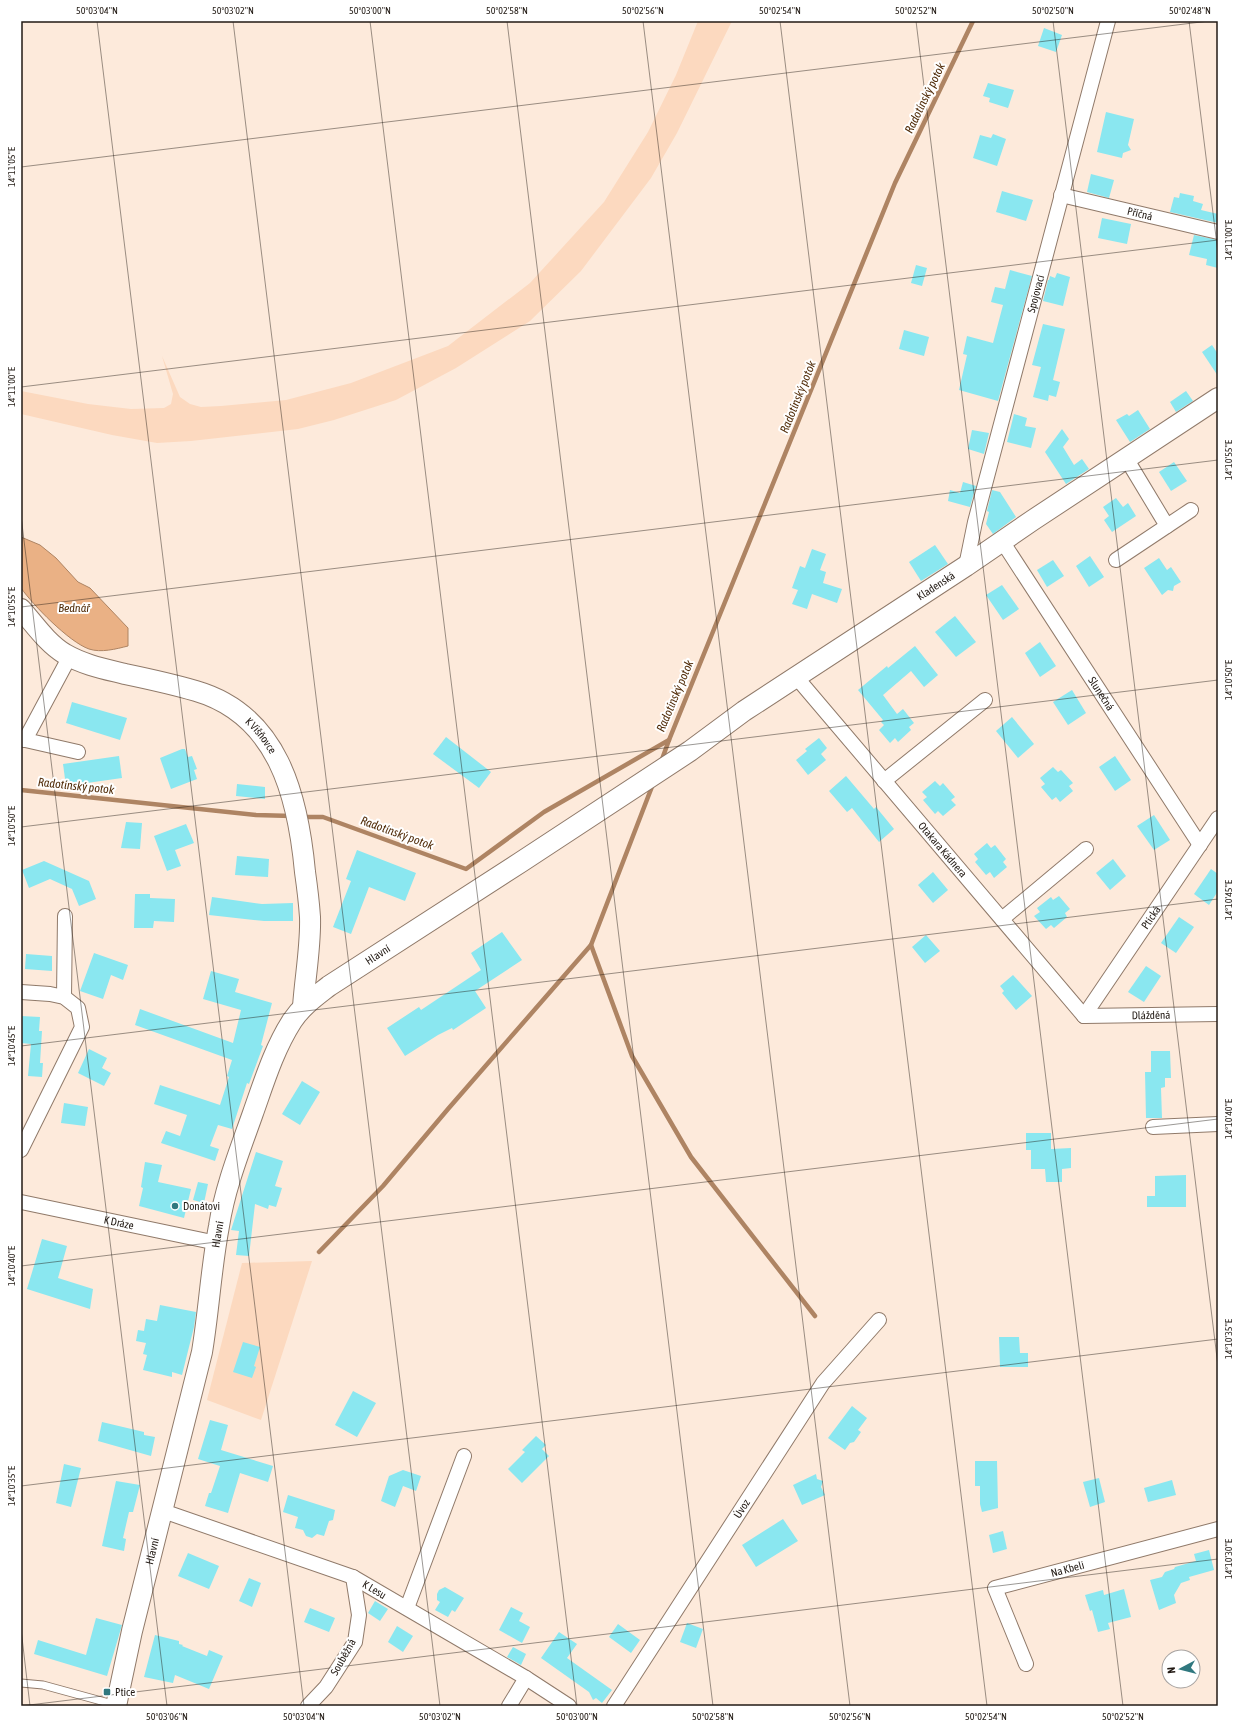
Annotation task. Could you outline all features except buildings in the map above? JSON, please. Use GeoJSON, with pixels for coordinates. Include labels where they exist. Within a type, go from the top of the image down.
{"type":"FeatureCollection","features":[{"type":"Feature","properties":{"kind":"main road","name":"Kladenská"},"geometry":{"type":"LineString","coordinates":[[744,711],[797,678],[1218,398]]}},
{"type":"Feature","properties":{"kind":"main road","name":"K Višňovce"},"geometry":{"type":"LineString","coordinates":[[21,609],[47,639],[70,656],[100,668],[188,689],[221,700],[237,710],[251,723],[271,747],[292,796],[301,836],[304,858],[310,916],[303,1007]]}},
{"type":"Feature","properties":{"kind":"main road","name":"Hlavní"},"geometry":{"type":"LineString","coordinates":[[116,1706],[132,1631],[202,1352],[222,1208],[234,1168],[267,1076],[279,1044],[292,1021],[303,1007],[329,986],[521,862],[690,750],[744,711]]}},
{"type":"Feature","properties":{"kind":"street","name":"Spojovací"},"geometry":{"type":"LineString","coordinates":[[966,566],[975,522],[1108,21]]}},
{"type":"Feature","properties":{"kind":"street","name":"Příčná"},"geometry":{"type":"LineString","coordinates":[[1061,196],[1218,232]]}},
{"type":"Feature","properties":{"kind":"street"},"geometry":{"type":"LineString","coordinates":[[1126,458],[1167,526]]}},
{"type":"Feature","properties":{"kind":"street"},"geometry":{"type":"LineString","coordinates":[[1116,560],[1191,510]]}},
{"type":"Feature","properties":{"kind":"street","name":"Slunečná"},"geometry":{"type":"LineString","coordinates":[[1002,541],[1200,845]]}},
{"type":"Feature","properties":{"kind":"street"},"geometry":{"type":"LineString","coordinates":[[70,656],[23,740],[78,752]]}},
{"type":"Feature","properties":{"kind":"street","name":"Otakara Kádnera"},"geometry":{"type":"LineString","coordinates":[[797,678],[1084,1016]]}},
{"type":"Feature","properties":{"kind":"street"},"geometry":{"type":"LineString","coordinates":[[884,781],[985,700]]}},
{"type":"Feature","properties":{"kind":"street","name":"Ptická"},"geometry":{"type":"LineString","coordinates":[[1084,1016],[1218,818]]}},
{"type":"Feature","properties":{"kind":"street"},"geometry":{"type":"LineString","coordinates":[[1002,919],[1086,849]]}},
{"type":"Feature","properties":{"kind":"street"},"geometry":{"type":"LineString","coordinates":[[64,997],[65,916]]}},
{"type":"Feature","properties":{"kind":"street"},"geometry":{"type":"LineString","coordinates":[[21,992],[50,994],[64,997],[78,1008],[82,1027],[21,1150]]}},
{"type":"Feature","properties":{"kind":"street","name":"Dlážděná"},"geometry":{"type":"LineString","coordinates":[[1084,1016],[1218,1014]]}},
{"type":"Feature","properties":{"kind":"street"},"geometry":{"type":"LineString","coordinates":[[1153,1127],[1218,1124]]}},
{"type":"Feature","properties":{"kind":"street","name":"K Dráze"},"geometry":{"type":"LineString","coordinates":[[21,1202],[217,1243]]}},
{"type":"Feature","properties":{"kind":"street","name":"Úvoz"},"geometry":{"type":"LineString","coordinates":[[614,1706],[823,1383],[879,1320]]}},
{"type":"Feature","properties":{"kind":"street"},"geometry":{"type":"LineString","coordinates":[[407,1608],[464,1456]]}},
{"type":"Feature","properties":{"kind":"street","name":"K Lesu"},"geometry":{"type":"LineString","coordinates":[[163,1511],[354,1577],[526,1678],[570,1706]]}},
{"type":"Feature","properties":{"kind":"street","name":"Na Kbeli"},"geometry":{"type":"LineString","coordinates":[[1026,1664],[995,1588],[1218,1528]]}},
{"type":"Feature","properties":{"kind":"street","name":"Souběžná"},"geometry":{"type":"LineString","coordinates":[[308,1706],[326,1687],[355,1642],[359,1615],[354,1577]]}},
{"type":"Feature","properties":{"kind":"street"},"geometry":{"type":"LineString","coordinates":[[509,1706],[526,1678]]}},
{"type":"Feature","properties":{"kind":"lane"},"geometry":{"type":"LineString","coordinates":[[21,1683],[43,1685],[116,1706]]}},
{"type":"Feature","properties":{"kind":"shaded area"},"geometry":{"type":"Polygon","coordinates":[[[698,21],[732,21],[677,133],[651,178],[581,271],[530,321],[456,368],[396,400],[334,420],[298,429],[191,441],[157,443],[112,435],[21,414],[21,391],[88,404],[131,409],[164,408],[171,404],[173,394],[162,356],[180,397],[190,404],[201,407],[286,400],[351,383],[448,346],[530,283],[604,202],[648,132],[676,75],[698,21]]]}},
{"type":"Feature","properties":{"kind":"shaded area"},"geometry":{"type":"Polygon","coordinates":[[[312,1261],[261,1420],[207,1400],[242,1263],[312,1261]]]}},
{"type":"Feature","properties":{"kind":"water","name":"Bednář"},"geometry":{"type":"Polygon","coordinates":[[[21,537],[40,545],[56,558],[78,582],[90,588],[128,628],[128,646],[103,651],[89,649],[62,631],[34,604],[21,588],[21,537]]]}},
{"type":"Feature","properties":{"kind":"waterway","name":"Radotínský potok"},"geometry":{"type":"LineString","coordinates":[[301,817],[323,817],[466,869],[544,812],[669,740],[895,183],[973,21]]}},
{"type":"Feature","properties":{"kind":"waterway"},"geometry":{"type":"LineString","coordinates":[[661,762],[669,740]]}},
{"type":"Feature","properties":{"kind":"waterway"},"geometry":{"type":"LineString","coordinates":[[653,784],[591,945],[632,1056],[691,1157],[815,1316]]}},
{"type":"Feature","properties":{"kind":"waterway","name":"Radotínský potok"},"geometry":{"type":"LineString","coordinates":[[21,790],[256,815],[292,816]]}},
{"type":"Feature","properties":{"kind":"waterway"},"geometry":{"type":"LineString","coordinates":[[319,1252],[383,1186],[591,945]]}},
{"type":"Feature","properties":{"kind":"place","name":"Donátovi"},"geometry":{"type":"Point","coordinates":[175,1206]}},
{"type":"Feature","properties":{"kind":"place","name":"Ptice"},"geometry":{"type":"Point","coordinates":[107,1692]}}]}
